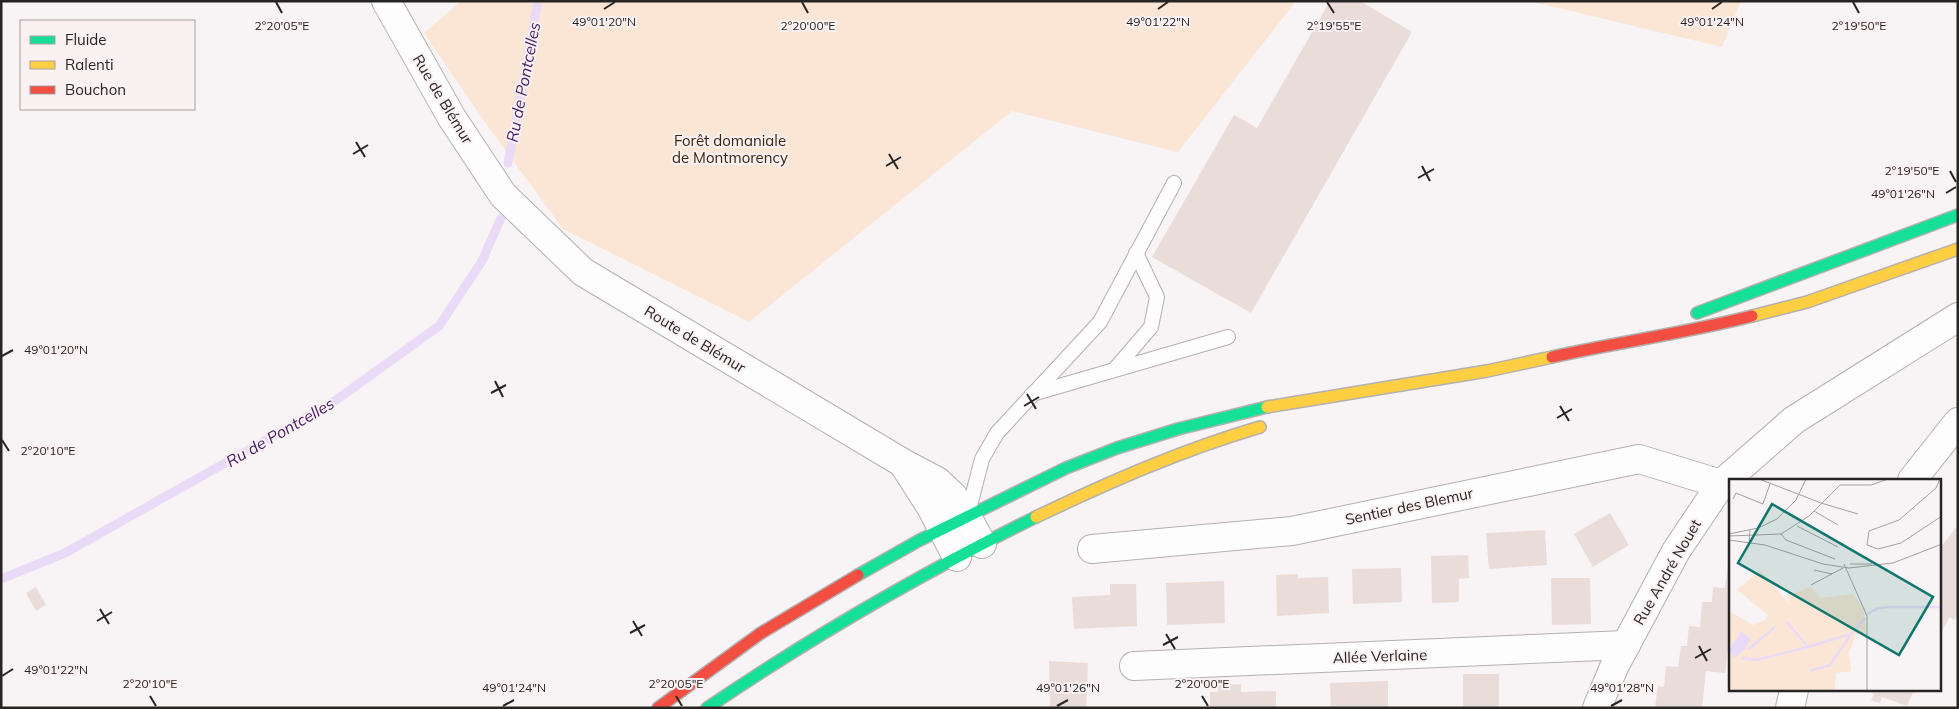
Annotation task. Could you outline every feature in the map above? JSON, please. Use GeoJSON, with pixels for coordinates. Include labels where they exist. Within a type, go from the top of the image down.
{"type":"FeatureCollection","features":[{"type":"Feature","properties":{"kind":"main road"},"geometry":{"type":"LineString","coordinates":[[1614,343],[1956,220]]}},
{"type":"Feature","properties":{"kind":"main road"},"geometry":{"type":"LineString","coordinates":[[658,708],[696,678],[753,638],[823,594],[942,529],[1066,468],[1117,448],[1178,429],[1268,407],[1428,382],[1551,358],[1614,343],[1699,329],[1806,302],[1877,279],[1958,249]]}},
{"type":"Feature","properties":{"kind":"main road"},"geometry":{"type":"LineString","coordinates":[[1325,410],[1428,382]]}},
{"type":"Feature","properties":{"kind":"main road"},"geometry":{"type":"LineString","coordinates":[[707,708],[806,642],[893,591],[982,544],[1056,507],[1157,462],[1232,434],[1269,424]]}},
{"type":"Feature","properties":{"kind":"street","name":"Rue de Blémur"},"geometry":{"type":"LineString","coordinates":[[386,1],[452,118],[503,195]]}},
{"type":"Feature","properties":{"kind":"street","name":"Route de Blémur"},"geometry":{"type":"LineString","coordinates":[[503,195],[583,272],[937,482],[953,496],[982,544]]}},
{"type":"Feature","properties":{"kind":"street","name":"Rue André Nouet"},"geometry":{"type":"LineString","coordinates":[[1597,708],[1614,667],[1676,550],[1721,484],[1794,420],[1958,318]]}},
{"type":"Feature","properties":{"kind":"street"},"geometry":{"type":"LineString","coordinates":[[1913,479],[1958,422]]}},
{"type":"Feature","properties":{"kind":"street","name":"Sentier des Blemur"},"geometry":{"type":"LineString","coordinates":[[1092,548],[1292,531],[1639,459],[1721,484]]}},
{"type":"Feature","properties":{"kind":"street","name":"Route de Blémur"},"geometry":{"type":"LineString","coordinates":[[903,463],[931,507],[957,557]]}},
{"type":"Feature","properties":{"kind":"street","name":"Allée Verlaine"},"geometry":{"type":"LineString","coordinates":[[1134,666],[1626,645]]}},
{"type":"Feature","properties":{"kind":"street"},"geometry":{"type":"LineString","coordinates":[[1790,708],[1794,692]]}},
{"type":"Feature","properties":{"kind":"lane"},"geometry":{"type":"LineString","coordinates":[[967,517],[982,459],[997,433],[1031,394],[1100,322],[1174,183]]}},
{"type":"Feature","properties":{"kind":"lane"},"geometry":{"type":"LineString","coordinates":[[1114,370],[1151,327],[1157,297],[1136,252]]}},
{"type":"Feature","properties":{"kind":"lane"},"geometry":{"type":"LineString","coordinates":[[1031,394],[1228,337]]}},
{"type":"Feature","properties":{"kind":"green space","name":"Forêt domaniale de Montmorency"},"geometry":{"type":"Polygon","coordinates":[[[461,1],[1296,1],[1178,152],[1012,111],[749,322],[563,229],[487,125],[424,33],[461,1]]]}},
{"type":"Feature","properties":{"kind":"green space"},"geometry":{"type":"Polygon","coordinates":[[[1529,1],[1741,1],[1722,47],[1529,1]]]}},
{"type":"Feature","properties":{"kind":"building"},"geometry":{"type":"Polygon","coordinates":[[[1330,1],[1360,1],[1412,32],[1251,313],[1152,257],[1234,115],[1257,128],[1330,1]]]}},
{"type":"Feature","properties":{"kind":"building"},"geometry":{"type":"Polygon","coordinates":[[[1610,513],[1629,545],[1593,567],[1574,534],[1610,513]]]}},
{"type":"Feature","properties":{"kind":"building"},"geometry":{"type":"Polygon","coordinates":[[[1958,525],[1958,614],[1954,620],[1950,617],[1942,631],[1942,545],[1958,525]]]}},
{"type":"Feature","properties":{"kind":"building"},"geometry":{"type":"Polygon","coordinates":[[[1545,530],[1547,565],[1489,569],[1486,533],[1545,530]]]}},
{"type":"Feature","properties":{"kind":"building"},"geometry":{"type":"Polygon","coordinates":[[[1468,555],[1469,578],[1459,579],[1459,602],[1432,603],[1431,556],[1468,555]]]}},
{"type":"Feature","properties":{"kind":"building"},"geometry":{"type":"Polygon","coordinates":[[[1728,565],[1729,639],[1725,673],[1706,671],[1702,708],[1655,707],[1658,686],[1664,687],[1666,666],[1678,667],[1681,646],[1687,646],[1689,626],[1700,627],[1702,602],[1712,602],[1713,587],[1725,588],[1728,565]]]}},
{"type":"Feature","properties":{"kind":"building"},"geometry":{"type":"Polygon","coordinates":[[[1401,568],[1402,602],[1353,604],[1352,569],[1401,568]]]}},
{"type":"Feature","properties":{"kind":"building"},"geometry":{"type":"Polygon","coordinates":[[[1298,574],[1298,578],[1328,577],[1329,613],[1277,616],[1276,575],[1298,574]]]}},
{"type":"Feature","properties":{"kind":"building"},"geometry":{"type":"Polygon","coordinates":[[[1551,578],[1590,578],[1591,624],[1552,625],[1551,578]]]}},
{"type":"Feature","properties":{"kind":"building"},"geometry":{"type":"Polygon","coordinates":[[[1224,581],[1225,623],[1167,625],[1166,583],[1224,581]]]}},
{"type":"Feature","properties":{"kind":"building"},"geometry":{"type":"Polygon","coordinates":[[[1110,584],[1136,584],[1137,626],[1074,629],[1072,597],[1110,595],[1110,584]]]}},
{"type":"Feature","properties":{"kind":"building"},"geometry":{"type":"Polygon","coordinates":[[[36,587],[46,605],[36,611],[26,593],[36,587]]]}},
{"type":"Feature","properties":{"kind":"building"},"geometry":{"type":"Polygon","coordinates":[[[1049,661],[1088,663],[1086,708],[1050,708],[1049,661]]]}},
{"type":"Feature","properties":{"kind":"building"},"geometry":{"type":"Polygon","coordinates":[[[1463,674],[1499,674],[1499,708],[1463,708],[1463,674]]]}},
{"type":"Feature","properties":{"kind":"building"},"geometry":{"type":"Polygon","coordinates":[[[1388,681],[1388,708],[1331,708],[1330,683],[1388,681]]]}},
{"type":"Feature","properties":{"kind":"building"},"geometry":{"type":"Polygon","coordinates":[[[1241,684],[1241,692],[1276,691],[1276,708],[1210,708],[1210,692],[1218,692],[1218,685],[1241,684]]]}},
{"type":"Feature","properties":{"kind":"building"},"geometry":{"type":"Polygon","coordinates":[[[1870,692],[1913,692],[1907,706],[1882,697],[1880,703],[1871,700],[1874,694],[1870,692]]]}},
{"type":"Feature","properties":{"kind":"waterway","name":"Ru de Pontcelles"},"geometry":{"type":"LineString","coordinates":[[508,163],[538,1]]}},
{"type":"Feature","properties":{"kind":"waterway","name":"Ru de Pontcelles"},"geometry":{"type":"LineString","coordinates":[[1,579],[65,553],[332,403],[439,326],[482,261],[501,218]]}},
{"type":"Feature","properties":{"kind":"traffic: fast"},"geometry":{"type":"LineString","coordinates":[[1697,313],[1958,215]]}},
{"type":"Feature","properties":{"kind":"traffic: fast"},"geometry":{"type":"LineString","coordinates":[[858,575],[918,541],[1066,468],[1117,448],[1178,429],[1267,407]]}},
{"type":"Feature","properties":{"kind":"traffic: fast"},"geometry":{"type":"LineString","coordinates":[[707,708],[827,631],[909,583],[1036,517]]}},
{"type":"Feature","properties":{"kind":"traffic: slow"},"geometry":{"type":"LineString","coordinates":[[1752,316],[1807,302],[1958,249]]}},
{"type":"Feature","properties":{"kind":"traffic: slow"},"geometry":{"type":"LineString","coordinates":[[1267,407],[1487,371],[1552,357]]}},
{"type":"Feature","properties":{"kind":"traffic: slow"},"geometry":{"type":"LineString","coordinates":[[1036,517],[1146,468],[1202,446],[1260,427]]}},
{"type":"Feature","properties":{"kind":"traffic: jam"},"geometry":{"type":"LineString","coordinates":[[1552,357],[1752,316]]}},
{"type":"Feature","properties":{"kind":"traffic: jam"},"geometry":{"type":"LineString","coordinates":[[658,708],[761,633],[858,575]]}}]}
